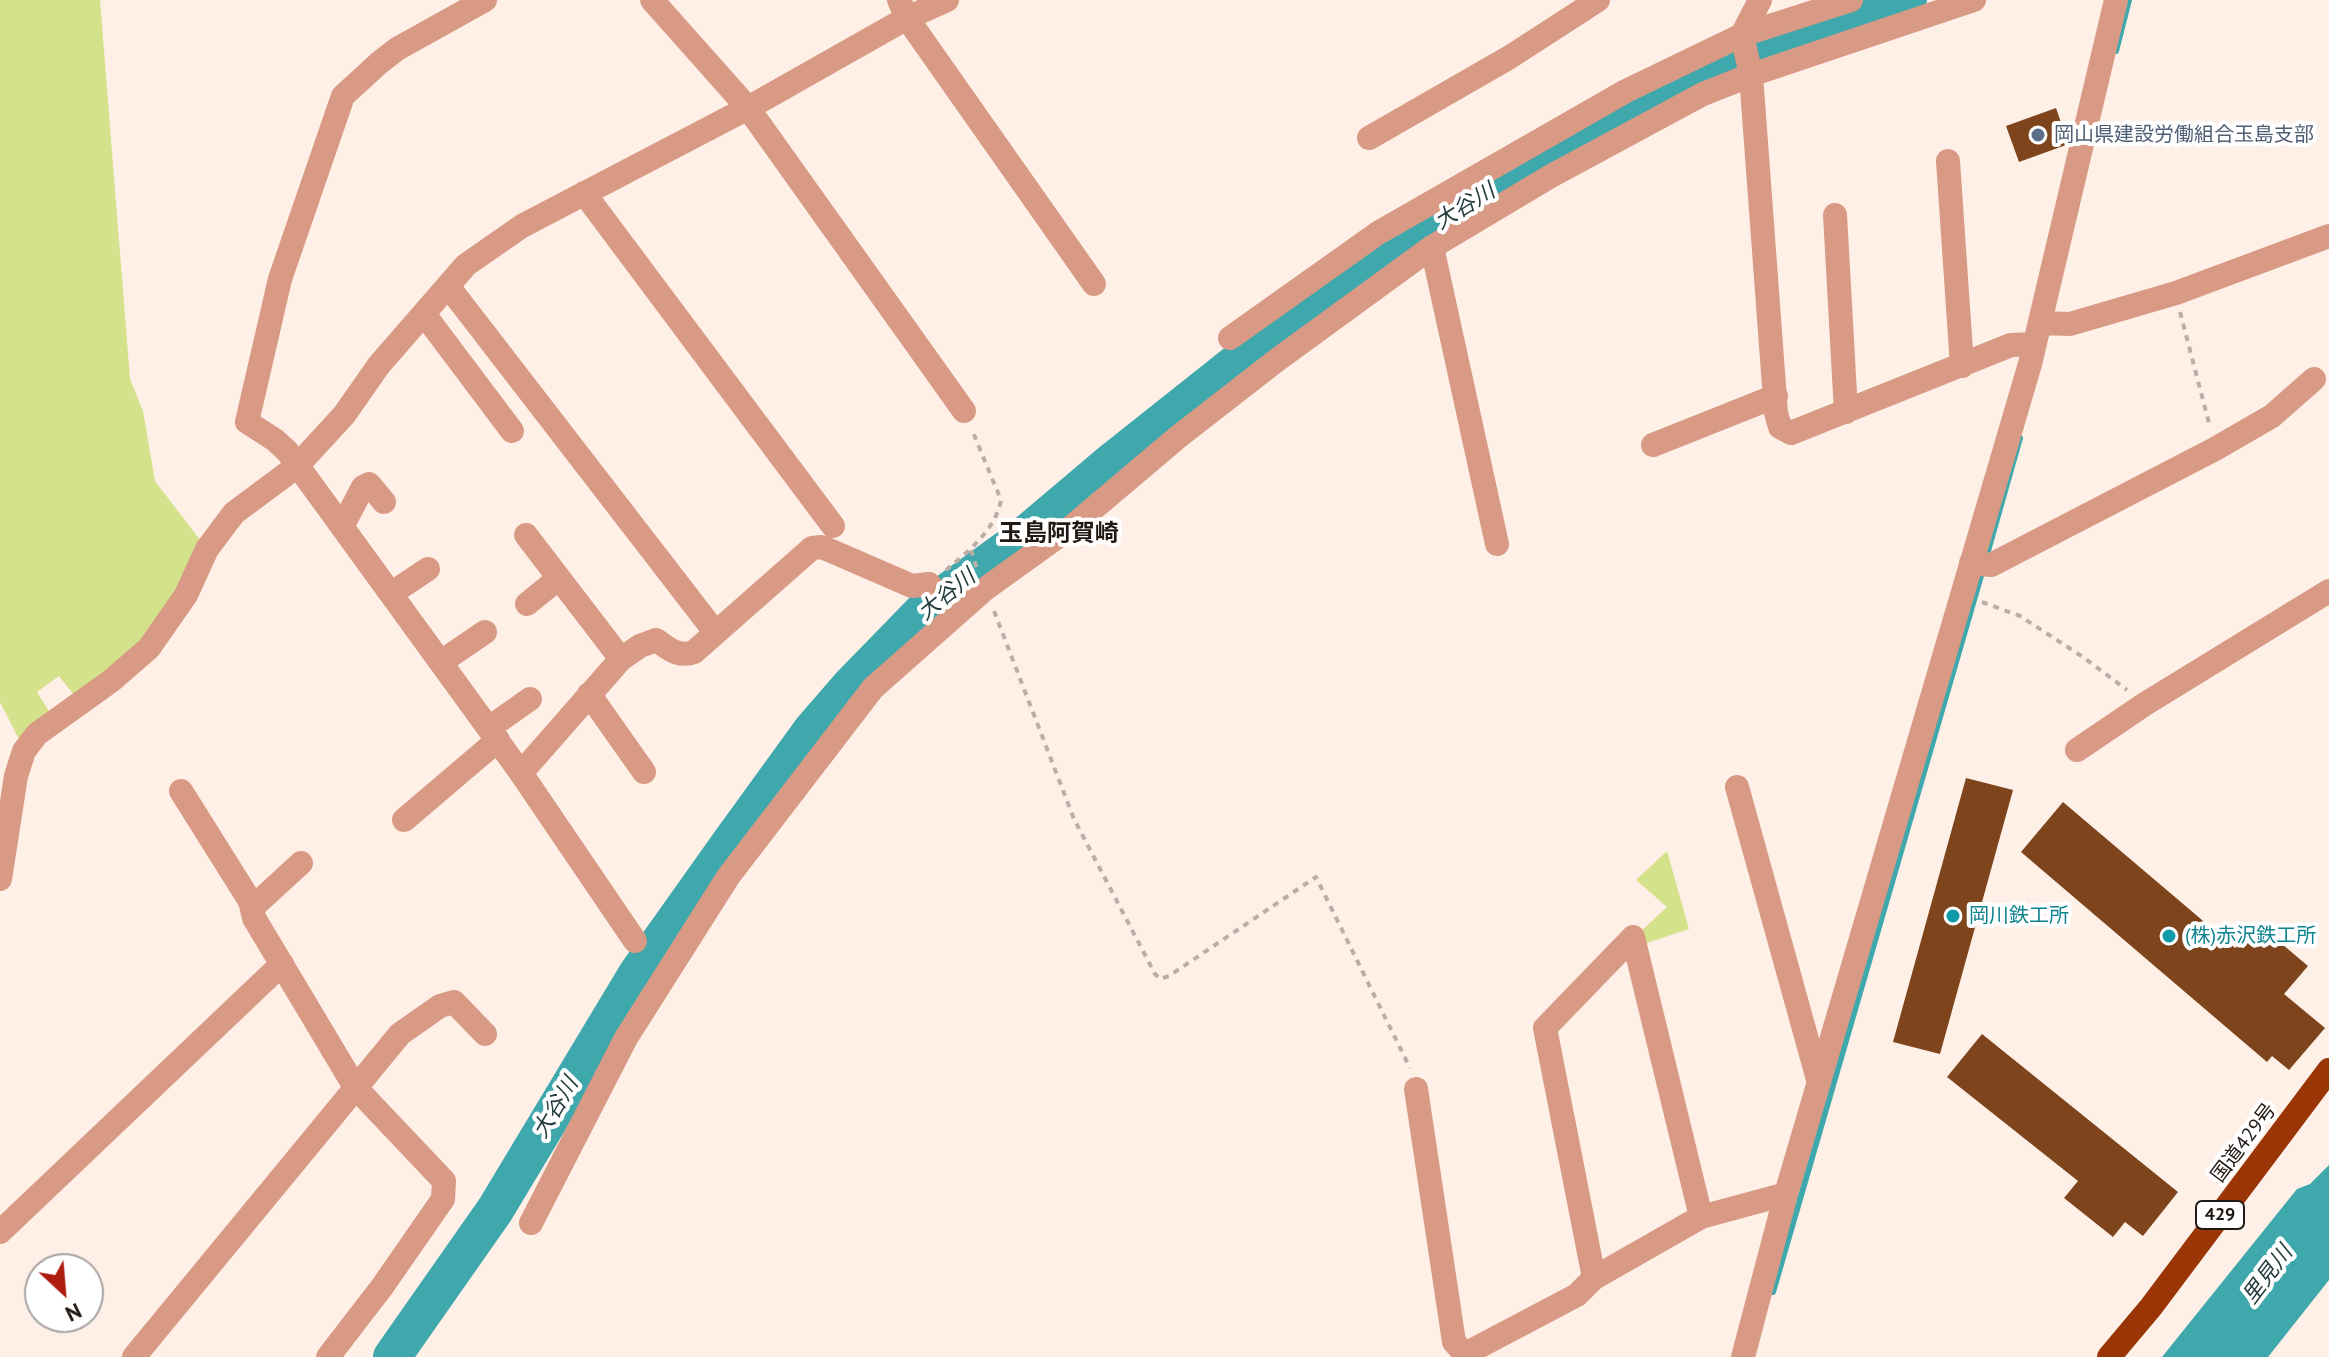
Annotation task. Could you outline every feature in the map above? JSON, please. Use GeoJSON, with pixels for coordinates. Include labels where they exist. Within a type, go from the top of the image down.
{"type":"FeatureCollection","features":[{"type":"Feature","properties":{"kind":"highway","name":"国道429号"},"geometry":{"type":"LineString","coordinates":[[2109,1357],[2151,1307],[2329,1070]]}},
{"type":"Feature","properties":{"kind":"street"},"geometry":{"type":"LineString","coordinates":[[485,0],[397,49],[343,96],[280,279],[247,422],[287,451],[296,467],[343,525],[521,773],[635,941]]}},
{"type":"Feature","properties":{"kind":"street"},"geometry":{"type":"LineString","coordinates":[[652,0],[748,108],[964,411]]}},
{"type":"Feature","properties":{"kind":"street"},"geometry":{"type":"LineString","coordinates":[[0,879],[16,776],[24,751],[37,734],[111,681],[149,648],[186,595],[207,549],[234,513],[296,467],[344,415],[379,365],[466,265],[492,245],[584,193],[748,108],[903,9],[947,0]]}},
{"type":"Feature","properties":{"kind":"street"},"geometry":{"type":"LineString","coordinates":[[1760,0],[1742,35],[1751,75],[1776,413],[1780,427],[1791,433],[1962,366],[2046,329],[2176,293],[2329,236]]}},
{"type":"Feature","properties":{"kind":"street"},"geometry":{"type":"LineString","coordinates":[[1230,338],[1378,233],[1626,91],[1742,35],[1851,0]]}},
{"type":"Feature","properties":{"kind":"street"},"geometry":{"type":"LineString","coordinates":[[531,1223],[626,1038],[728,877],[873,688],[985,589],[1074,525],[1178,437],[1277,360],[1432,247],[1551,176],[1703,94],[1974,0]]}},
{"type":"Feature","properties":{"kind":"street"},"geometry":{"type":"LineString","coordinates":[[1743,1357],[1786,1194],[1980,564],[2046,329],[2116,0]]}},
{"type":"Feature","properties":{"kind":"street"},"geometry":{"type":"LineString","coordinates":[[1369,138],[1510,57],[1591,2]]}},
{"type":"Feature","properties":{"kind":"street"},"geometry":{"type":"LineString","coordinates":[[903,9],[1094,284]]}},
{"type":"Feature","properties":{"kind":"street"},"geometry":{"type":"LineString","coordinates":[[1948,161],[1962,366]]}},
{"type":"Feature","properties":{"kind":"street"},"geometry":{"type":"LineString","coordinates":[[584,193],[833,526]]}},
{"type":"Feature","properties":{"kind":"street"},"geometry":{"type":"LineString","coordinates":[[1835,215],[1846,412]]}},
{"type":"Feature","properties":{"kind":"street"},"geometry":{"type":"LineString","coordinates":[[1432,247],[1497,544]]}},
{"type":"Feature","properties":{"kind":"street"},"geometry":{"type":"LineString","coordinates":[[448,286],[715,632]]}},
{"type":"Feature","properties":{"kind":"street"},"geometry":{"type":"LineString","coordinates":[[424,314],[512,431]]}},
{"type":"Feature","properties":{"kind":"street"},"geometry":{"type":"LineString","coordinates":[[1980,564],[2215,449],[2272,416],[2314,379]]}},
{"type":"Feature","properties":{"kind":"street"},"geometry":{"type":"LineString","coordinates":[[1653,445],[1776,396]]}},
{"type":"Feature","properties":{"kind":"street"},"geometry":{"type":"LineString","coordinates":[[343,525],[363,487],[369,484],[384,502]]}},
{"type":"Feature","properties":{"kind":"street"},"geometry":{"type":"LineString","coordinates":[[526,535],[621,659]]}},
{"type":"Feature","properties":{"kind":"street"},"geometry":{"type":"LineString","coordinates":[[521,773],[621,659],[656,640],[685,656],[694,652],[812,548],[829,550],[912,586],[929,584],[955,615]]}},
{"type":"Feature","properties":{"kind":"street"},"geometry":{"type":"LineString","coordinates":[[392,593],[428,569]]}},
{"type":"Feature","properties":{"kind":"street"},"geometry":{"type":"LineString","coordinates":[[527,604],[559,578]]}},
{"type":"Feature","properties":{"kind":"street"},"geometry":{"type":"LineString","coordinates":[[2077,750],[2145,704],[2329,591]]}},
{"type":"Feature","properties":{"kind":"street"},"geometry":{"type":"LineString","coordinates":[[441,662],[485,632]]}},
{"type":"Feature","properties":{"kind":"street"},"geometry":{"type":"LineString","coordinates":[[589,694],[644,772]]}},
{"type":"Feature","properties":{"kind":"street"},"geometry":{"type":"LineString","coordinates":[[404,820],[530,699]]}},
{"type":"Feature","properties":{"kind":"street"},"geometry":{"type":"LineString","coordinates":[[1737,787],[1819,1083]]}},
{"type":"Feature","properties":{"kind":"street"},"geometry":{"type":"LineString","coordinates":[[181,791],[250,901],[254,918],[355,1087],[444,1181],[446,1189],[443,1199],[382,1287],[328,1357]]}},
{"type":"Feature","properties":{"kind":"street"},"geometry":{"type":"LineString","coordinates":[[252,908],[301,863]]}},
{"type":"Feature","properties":{"kind":"street"},"geometry":{"type":"LineString","coordinates":[[1594,1278],[1545,1028],[1633,937],[1701,1217]]}},
{"type":"Feature","properties":{"kind":"street"},"geometry":{"type":"LineString","coordinates":[[0,1232],[282,964]]}},
{"type":"Feature","properties":{"kind":"street"},"geometry":{"type":"LineString","coordinates":[[134,1357],[400,1034],[446,1003],[454,1002],[485,1034]]}},
{"type":"Feature","properties":{"kind":"street"},"geometry":{"type":"LineString","coordinates":[[1416,1089],[1454,1342],[1466,1356],[1577,1295],[1594,1278],[1701,1217],[1786,1194]]}},
{"type":"Feature","properties":{"kind":"path"},"geometry":{"type":"LineString","coordinates":[[2176,293],[2215,449]]}},
{"type":"Feature","properties":{"kind":"path"},"geometry":{"type":"LineString","coordinates":[[929,584],[971,550],[994,521],[1001,500],[964,411]]}},
{"type":"Feature","properties":{"kind":"path"},"geometry":{"type":"LineString","coordinates":[[971,550],[972,558]]}},
{"type":"Feature","properties":{"kind":"path"},"geometry":{"type":"LineString","coordinates":[[985,589],[1074,819],[1155,974],[1160,979],[1169,976],[1316,877],[1408,1059],[1416,1089]]}},
{"type":"Feature","properties":{"kind":"path"},"geometry":{"type":"LineString","coordinates":[[1979,602],[2020,616],[2083,657],[2145,704]]}},
{"type":"Feature","properties":{"kind":"green space"},"geometry":{"type":"Polygon","coordinates":[[[0,0],[100,0],[130,379],[143,411],[155,481],[204,545],[159,627],[77,699],[59,676],[37,692],[52,716],[21,743],[0,702],[0,0]]]}},
{"type":"Feature","properties":{"kind":"green space"},"geometry":{"type":"Polygon","coordinates":[[[1667,851],[1689,929],[1644,944],[1640,932],[1667,907],[1636,880],[1667,851]]]}},
{"type":"Feature","properties":{"kind":"water","name":"里見川"},"geometry":{"type":"Polygon","coordinates":[[[2329,1165],[2329,1280],[2268,1357],[2162,1357],[2297,1189],[2310,1184],[2329,1165]]]}},
{"type":"Feature","properties":{"kind":"building","name":"岡山県建設労働組合玉島支部"},"geometry":{"type":"Polygon","coordinates":[[[2056,108],[2066,145],[2019,162],[2006,126],[2056,108]]]}},
{"type":"Feature","properties":{"kind":"building","name":"岡川鉄工所"},"geometry":{"type":"Polygon","coordinates":[[[1966,778],[2013,790],[1940,1054],[1893,1042],[1966,778]]]}},
{"type":"Feature","properties":{"kind":"building","name":"(株)赤沢鉄工所"},"geometry":{"type":"Polygon","coordinates":[[[2063,802],[2235,948],[2257,923],[2308,966],[2284,994],[2325,1028],[2289,1070],[2272,1056],[2267,1062],[2021,852],[2063,802]]]}},
{"type":"Feature","properties":{"kind":"building"},"geometry":{"type":"Polygon","coordinates":[[[1982,1034],[2178,1192],[2143,1236],[2125,1222],[2113,1237],[2064,1198],[2078,1181],[1947,1077],[1982,1034]]]}},
{"type":"Feature","properties":{"kind":"waterway","name":"大谷川"},"geometry":{"type":"LineString","coordinates":[[392,1357],[495,1210],[637,974],[730,843],[812,730],[927,607],[1018,541],[1109,464],[1288,322],[1489,191],[1652,99],[1748,53],[1908,0]]}},
{"type":"Feature","properties":{"kind":"waterway"},"geometry":{"type":"LineString","coordinates":[[2116,51],[2129,0]]}},
{"type":"Feature","properties":{"kind":"waterway"},"geometry":{"type":"LineString","coordinates":[[1986,558],[2020,438]]}},
{"type":"Feature","properties":{"kind":"waterway"},"geometry":{"type":"LineString","coordinates":[[1773,1292],[1983,569]]}},
{"type":"Feature","properties":{"kind":"place","name":"岡山県建設労働組合玉島支部"},"geometry":{"type":"Point","coordinates":[2038,135]}},
{"type":"Feature","properties":{"kind":"place","name":"岡川鉄工所"},"geometry":{"type":"Point","coordinates":[1953,916]}},
{"type":"Feature","properties":{"kind":"place","name":"(株)赤沢鉄工所"},"geometry":{"type":"Point","coordinates":[2169,936]}},
{"type":"Feature","properties":{"kind":"district","name":"玉島阿賀崎"},"geometry":{"type":"Point","coordinates":[1059,534]}}]}
